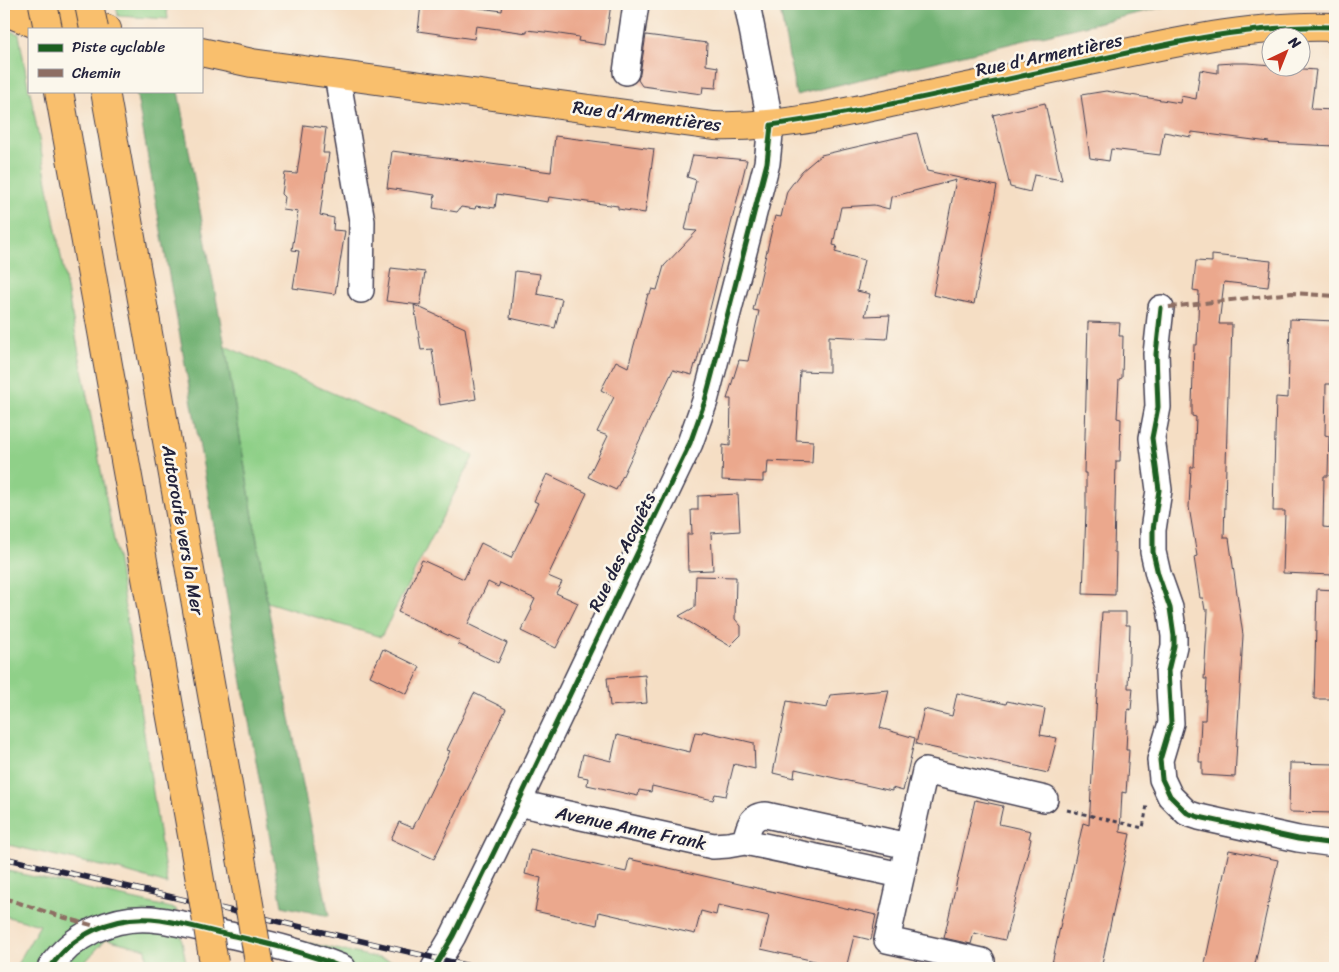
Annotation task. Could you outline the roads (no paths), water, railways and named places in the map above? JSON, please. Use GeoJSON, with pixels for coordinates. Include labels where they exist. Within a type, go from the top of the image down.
{"type":"FeatureCollection","features":[{"type":"Feature","properties":{"kind":"main road"},"geometry":{"type":"LineString","coordinates":[[29,4],[104,28]]}},
{"type":"Feature","properties":{"kind":"main road"},"geometry":{"type":"LineString","coordinates":[[43,4],[48,28]]}},
{"type":"Feature","properties":{"kind":"main road"},"geometry":{"type":"LineString","coordinates":[[89,4],[94,28]]}},
{"type":"Feature","properties":{"kind":"main road"},"geometry":{"type":"LineString","coordinates":[[4,11],[46,28]]}},
{"type":"Feature","properties":{"kind":"main road","name":"Rue d'Armentières"},"geometry":{"type":"LineString","coordinates":[[202,52],[252,63],[337,75],[714,126],[749,127],[842,113],[1214,36],[1274,28],[1335,27]]}},
{"type":"Feature","properties":{"kind":"main road","name":"Rue d'Armentières"},"geometry":{"type":"LineString","coordinates":[[202,61],[252,63]]}},
{"type":"Feature","properties":{"kind":"main road"},"geometry":{"type":"LineString","coordinates":[[59,92],[215,966]]}},
{"type":"Feature","properties":{"kind":"main road","name":"Autoroute vers la Mer"},"geometry":{"type":"LineString","coordinates":[[105,92],[260,968]]}},
{"type":"Feature","properties":{"kind":"street"},"geometry":{"type":"LineString","coordinates":[[626,72],[636,4]]}},
{"type":"Feature","properties":{"kind":"street","name":"Rue des Acquêts"},"geometry":{"type":"LineString","coordinates":[[434,968],[452,936],[518,802],[690,443],[705,400],[767,163],[771,125],[747,4]]}},
{"type":"Feature","properties":{"kind":"street"},"geometry":{"type":"LineString","coordinates":[[337,75],[362,221],[361,290]]}},
{"type":"Feature","properties":{"kind":"street"},"geometry":{"type":"LineString","coordinates":[[1161,308],[1156,354],[1158,407],[1152,438],[1159,490],[1153,530],[1153,552],[1158,574],[1170,608],[1174,636],[1174,646],[1168,671],[1171,723],[1160,760],[1162,779],[1178,806],[1198,818],[1335,844]]}},
{"type":"Feature","properties":{"kind":"street"},"geometry":{"type":"LineString","coordinates":[[980,968],[982,961],[887,940],[925,771],[1045,799]]}},
{"type":"Feature","properties":{"kind":"street","name":"Avenue Anne Frank"},"geometry":{"type":"LineString","coordinates":[[518,802],[713,846],[745,842],[901,875]]}},
{"type":"Feature","properties":{"kind":"street"},"geometry":{"type":"LineString","coordinates":[[745,842],[748,827],[752,820],[758,816],[766,815],[908,846]]}},
{"type":"Feature","properties":{"kind":"street"},"geometry":{"type":"LineString","coordinates":[[50,968],[68,948],[92,931],[110,924],[144,919],[167,922],[286,948],[343,968]]}},
{"type":"Feature","properties":{"kind":"railway"},"geometry":{"type":"LineString","coordinates":[[4,858],[478,968]]}}]}
